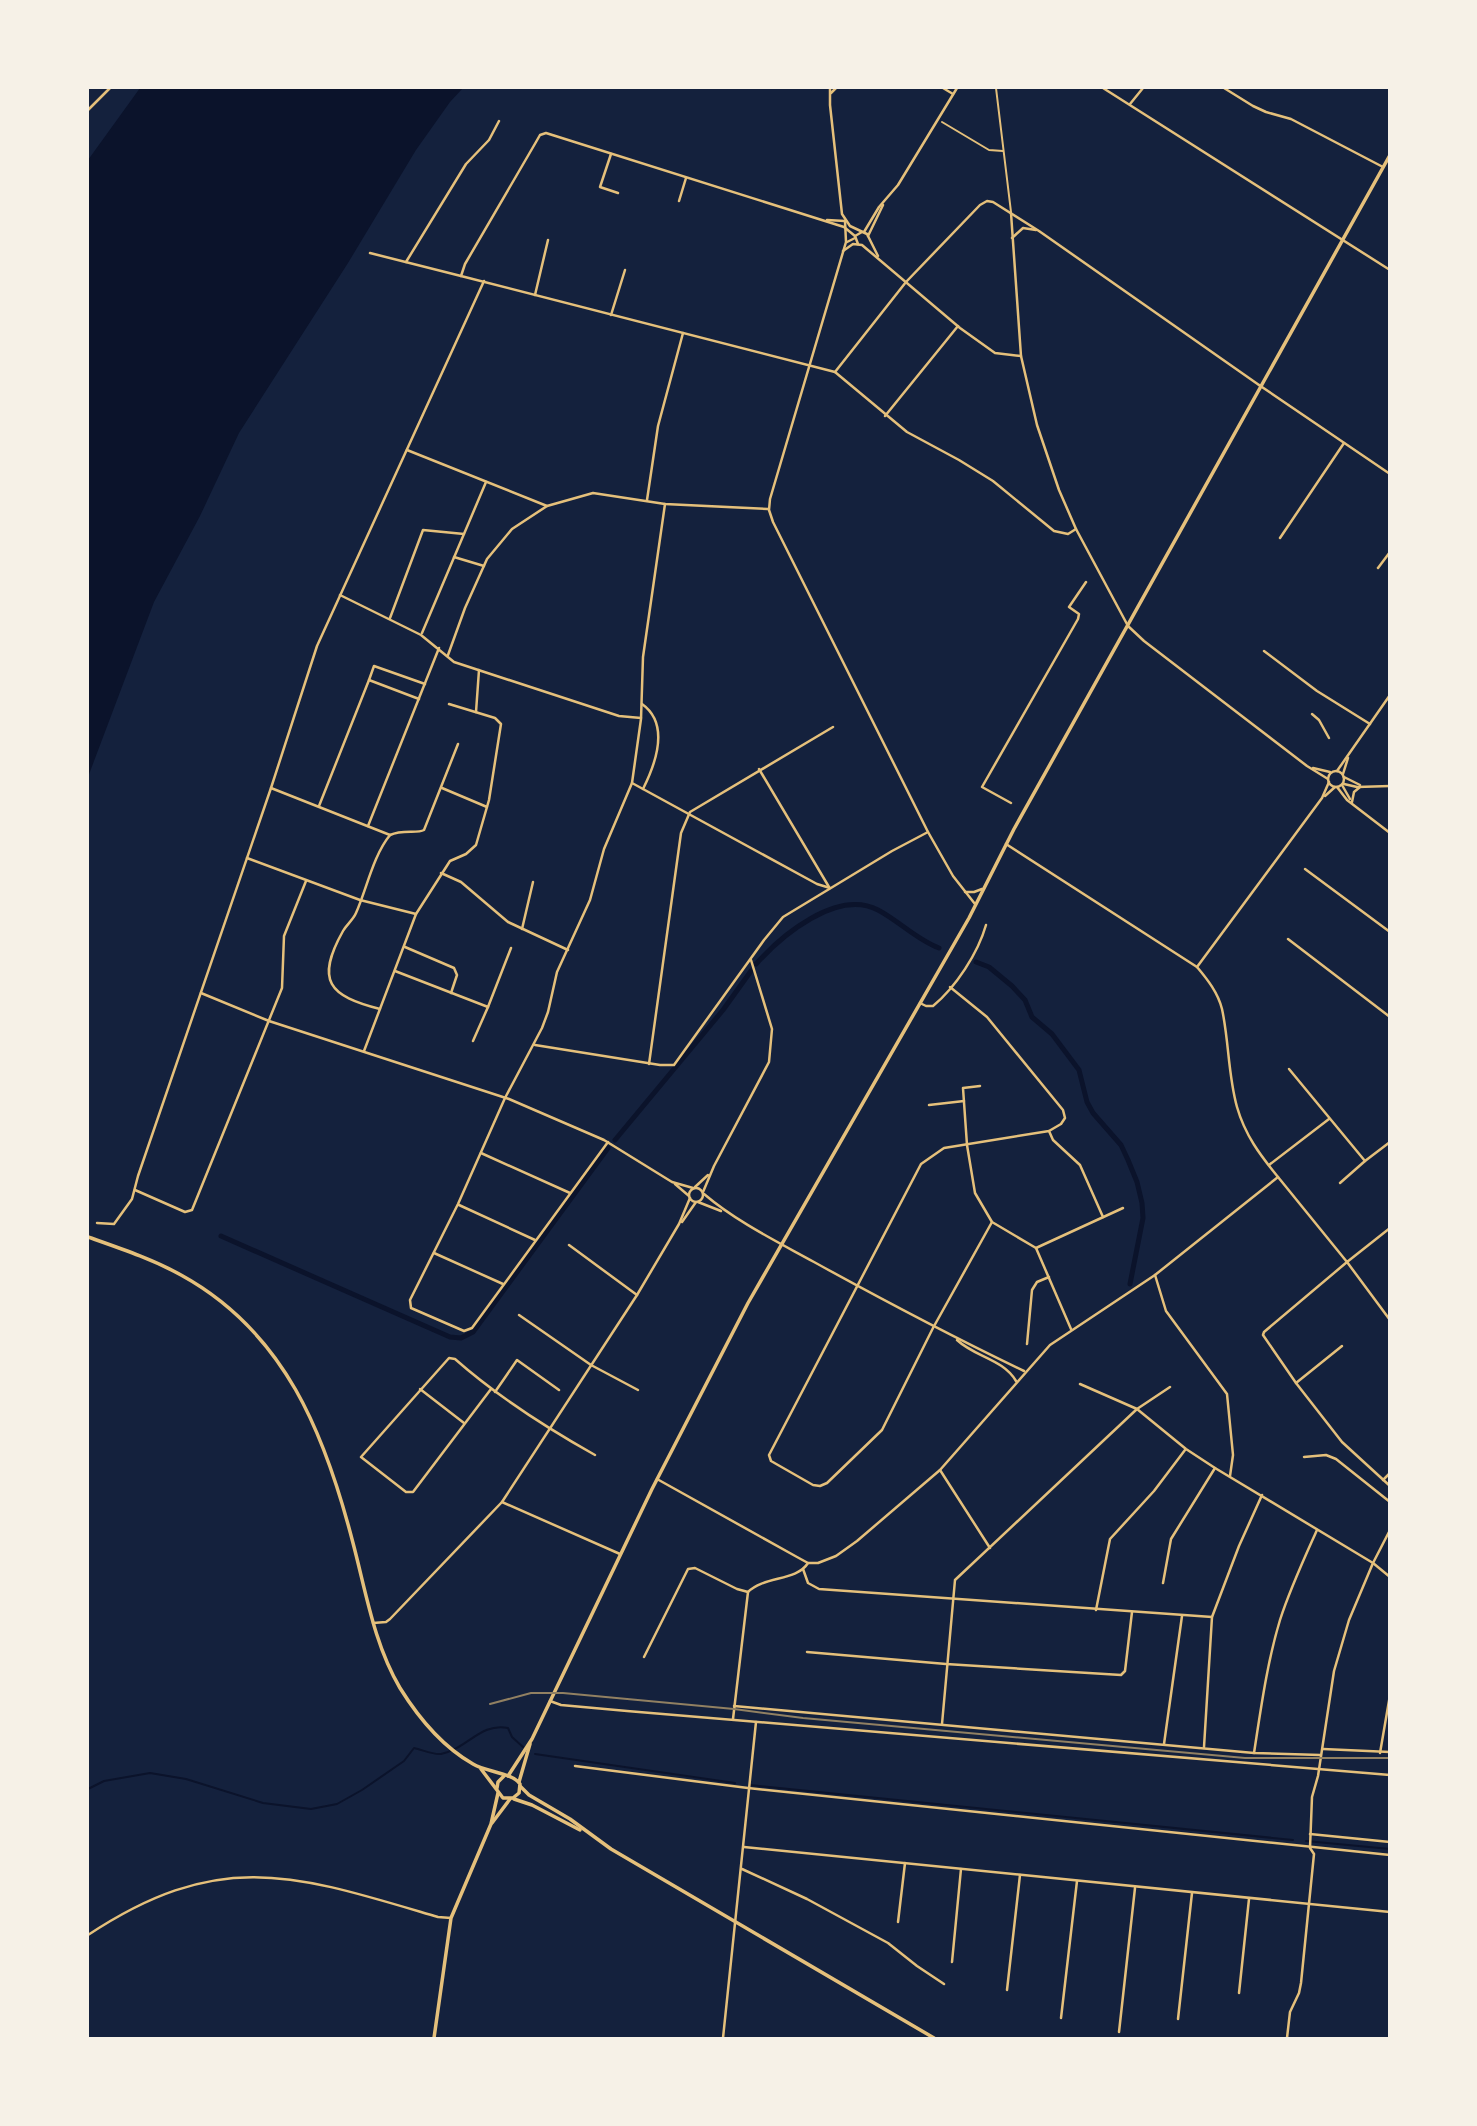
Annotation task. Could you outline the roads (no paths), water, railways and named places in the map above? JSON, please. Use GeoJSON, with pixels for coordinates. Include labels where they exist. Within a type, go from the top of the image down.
{"type":"FeatureCollection","features":[{"type":"Feature","properties":{"kind":"main road"},"geometry":{"type":"LineString","coordinates":[[491,1824],[519,1793],[519,1784],[532,1739],[550,1700],[657,1479],[781,1244],[976,905],[1006,844],[1259,385],[1390,155]]}},
{"type":"Feature","properties":{"kind":"main road"},"geometry":{"type":"LineString","coordinates":[[88,1237],[166,1268],[200,1287],[217,1298],[249,1327],[285,1370],[310,1413],[339,1490],[384,1657],[401,1689],[424,1722],[457,1753],[481,1769],[506,1776],[519,1784],[529,1795],[570,1819],[588,1834]]}},
{"type":"Feature","properties":{"kind":"main road"},"geometry":{"type":"LineString","coordinates":[[435,2039],[451,1918],[491,1824],[498,1782],[506,1776],[532,1739]]}},
{"type":"Feature","properties":{"kind":"main road"},"geometry":{"type":"LineString","coordinates":[[481,1769],[503,1798],[532,1805],[588,1834],[934,2039]]}},
{"type":"Feature","properties":{"kind":"street"},"geometry":{"type":"LineString","coordinates":[[88,110],[110,88]]}},
{"type":"Feature","properties":{"kind":"street"},"geometry":{"type":"LineString","coordinates":[[830,88],[846,238],[769,510],[928,832],[953,876],[976,905]]}},
{"type":"Feature","properties":{"kind":"street"},"geometry":{"type":"LineString","coordinates":[[831,93],[836,88]]}},
{"type":"Feature","properties":{"kind":"street"},"geometry":{"type":"LineString","coordinates":[[943,88],[953,94]]}},
{"type":"Feature","properties":{"kind":"street"},"geometry":{"type":"LineString","coordinates":[[860,245],[868,237],[885,202],[957,88]]}},
{"type":"Feature","properties":{"kind":"street"},"geometry":{"type":"LineString","coordinates":[[996,88],[1011,213],[1021,356],[1039,431],[1059,491],[1076,529],[1128,626],[1307,766],[1329,780],[1343,796],[1390,833]]}},
{"type":"Feature","properties":{"kind":"street"},"geometry":{"type":"LineString","coordinates":[[1103,88],[1390,270]]}},
{"type":"Feature","properties":{"kind":"street"},"geometry":{"type":"LineString","coordinates":[[1129,104],[1143,88]]}},
{"type":"Feature","properties":{"kind":"street"},"geometry":{"type":"LineString","coordinates":[[1224,88],[1259,109],[1291,119],[1383,167]]}},
{"type":"Feature","properties":{"kind":"street"},"geometry":{"type":"LineString","coordinates":[[406,262],[466,164],[489,140],[499,121]]}},
{"type":"Feature","properties":{"kind":"street"},"geometry":{"type":"LineString","coordinates":[[942,122],[989,150],[1004,151]]}},
{"type":"Feature","properties":{"kind":"street"},"geometry":{"type":"LineString","coordinates":[[461,276],[465,264],[536,142],[543,134],[552,134],[844,227],[860,245],[995,353],[1021,356]]}},
{"type":"Feature","properties":{"kind":"street"},"geometry":{"type":"LineString","coordinates":[[611,154],[600,187],[618,193]]}},
{"type":"Feature","properties":{"kind":"street"},"geometry":{"type":"LineString","coordinates":[[679,201],[686,178]]}},
{"type":"Feature","properties":{"kind":"street"},"geometry":{"type":"LineString","coordinates":[[842,251],[846,242],[863,232],[885,202]]}},
{"type":"Feature","properties":{"kind":"street"},"geometry":{"type":"LineString","coordinates":[[835,372],[906,282],[984,202],[993,202],[1390,474]]}},
{"type":"Feature","properties":{"kind":"street"},"geometry":{"type":"LineString","coordinates":[[822,220],[845,221],[863,232],[881,260]]}},
{"type":"Feature","properties":{"kind":"street"},"geometry":{"type":"LineString","coordinates":[[1012,239],[1023,228],[1039,231]]}},
{"type":"Feature","properties":{"kind":"street"},"geometry":{"type":"LineString","coordinates":[[535,295],[548,240]]}},
{"type":"Feature","properties":{"kind":"street"},"geometry":{"type":"LineString","coordinates":[[842,251],[853,244],[860,245]]}},
{"type":"Feature","properties":{"kind":"street"},"geometry":{"type":"LineString","coordinates":[[370,253],[835,372],[907,432],[993,481],[1054,531],[1068,534],[1076,529]]}},
{"type":"Feature","properties":{"kind":"street"},"geometry":{"type":"LineString","coordinates":[[611,315],[625,270]]}},
{"type":"Feature","properties":{"kind":"street"},"geometry":{"type":"LineString","coordinates":[[97,1223],[116,1223],[130,1203],[317,646],[484,281]]}},
{"type":"Feature","properties":{"kind":"street"},"geometry":{"type":"LineString","coordinates":[[885,416],[958,326]]}},
{"type":"Feature","properties":{"kind":"street"},"geometry":{"type":"LineString","coordinates":[[646,502],[656,438],[683,333]]}},
{"type":"Feature","properties":{"kind":"street"},"geometry":{"type":"LineString","coordinates":[[1280,538],[1344,443]]}},
{"type":"Feature","properties":{"kind":"street"},"geometry":{"type":"LineString","coordinates":[[407,450],[547,506]]}},
{"type":"Feature","properties":{"kind":"street"},"geometry":{"type":"LineString","coordinates":[[421,635],[486,481]]}},
{"type":"Feature","properties":{"kind":"street"},"geometry":{"type":"LineString","coordinates":[[448,655],[465,608],[492,552],[512,529],[547,506],[593,493],[666,504],[769,510]]}},
{"type":"Feature","properties":{"kind":"street"},"geometry":{"type":"LineString","coordinates":[[608,1142],[467,1331],[411,1308],[410,1300],[548,1012],[558,972],[590,900],[604,849],[632,783],[642,719],[643,657],[666,504]]}},
{"type":"Feature","properties":{"kind":"street"},"geometry":{"type":"LineString","coordinates":[[390,618],[424,530],[464,534]]}},
{"type":"Feature","properties":{"kind":"street"},"geometry":{"type":"LineString","coordinates":[[1378,568],[1390,552]]}},
{"type":"Feature","properties":{"kind":"street"},"geometry":{"type":"LineString","coordinates":[[454,557],[484,566]]}},
{"type":"Feature","properties":{"kind":"street"},"geometry":{"type":"LineString","coordinates":[[1011,803],[982,787],[1078,619],[1079,614],[1069,607],[1086,582]]}},
{"type":"Feature","properties":{"kind":"street"},"geometry":{"type":"LineString","coordinates":[[340,595],[421,635],[454,662],[619,716],[642,719]]}},
{"type":"Feature","properties":{"kind":"street"},"geometry":{"type":"LineString","coordinates":[[368,826],[439,648]]}},
{"type":"Feature","properties":{"kind":"street"},"geometry":{"type":"LineString","coordinates":[[1264,651],[1317,691],[1370,724]]}},
{"type":"Feature","properties":{"kind":"street"},"geometry":{"type":"LineString","coordinates":[[319,806],[374,666],[425,684]]}},
{"type":"Feature","properties":{"kind":"street"},"geometry":{"type":"LineString","coordinates":[[477,712],[479,670]]}},
{"type":"Feature","properties":{"kind":"street"},"geometry":{"type":"LineString","coordinates":[[369,681],[419,699]]}},
{"type":"Feature","properties":{"kind":"street"},"geometry":{"type":"LineString","coordinates":[[1337,771],[1390,695]]}},
{"type":"Feature","properties":{"kind":"street"},"geometry":{"type":"LineString","coordinates":[[364,1051],[416,914],[450,861],[466,854],[476,845],[487,807],[501,725],[495,718],[449,704]]}},
{"type":"Feature","properties":{"kind":"street"},"geometry":{"type":"LineString","coordinates":[[642,704],[651,710],[659,732],[651,774],[643,789]]}},
{"type":"Feature","properties":{"kind":"street"},"geometry":{"type":"LineString","coordinates":[[1312,713],[1320,720],[1329,738]]}},
{"type":"Feature","properties":{"kind":"street"},"geometry":{"type":"LineString","coordinates":[[649,1064],[681,833],[689,813],[833,727]]}},
{"type":"Feature","properties":{"kind":"street"},"geometry":{"type":"LineString","coordinates":[[381,1009],[343,997],[334,988],[330,974],[331,958],[343,931],[355,915],[390,835],[400,830],[422,831],[458,744]]}},
{"type":"Feature","properties":{"kind":"street"},"geometry":{"type":"LineString","coordinates":[[1350,751],[1342,784],[1352,802]]}},
{"type":"Feature","properties":{"kind":"street"},"geometry":{"type":"LineString","coordinates":[[1307,766],[1337,771],[1363,786]]}},
{"type":"Feature","properties":{"kind":"street"},"geometry":{"type":"LineString","coordinates":[[759,769],[830,888]]}},
{"type":"Feature","properties":{"kind":"street"},"geometry":{"type":"LineString","coordinates":[[1197,967],[1322,798],[1331,772]]}},
{"type":"Feature","properties":{"kind":"street"},"geometry":{"type":"LineString","coordinates":[[632,783],[817,884],[830,888]]}},
{"type":"Feature","properties":{"kind":"street"},"geometry":{"type":"LineString","coordinates":[[1322,798],[1342,784],[1390,786]]}},
{"type":"Feature","properties":{"kind":"street"},"geometry":{"type":"LineString","coordinates":[[1352,802],[1354,792],[1363,786]]}},
{"type":"Feature","properties":{"kind":"street"},"geometry":{"type":"LineString","coordinates":[[271,788],[390,835]]}},
{"type":"Feature","properties":{"kind":"street"},"geometry":{"type":"LineString","coordinates":[[441,788],[487,807]]}},
{"type":"Feature","properties":{"kind":"street"},"geometry":{"type":"LineString","coordinates":[[534,1044],[649,1064],[670,1066],[678,1062],[783,917],[928,832]]}},
{"type":"Feature","properties":{"kind":"street"},"geometry":{"type":"LineString","coordinates":[[1006,844],[1197,967],[1216,993],[1222,1009],[1230,1072],[1242,1123],[1250,1139],[1390,1320]]}},
{"type":"Feature","properties":{"kind":"street"},"geometry":{"type":"LineString","coordinates":[[247,858],[360,900],[416,914]]}},
{"type":"Feature","properties":{"kind":"street"},"geometry":{"type":"LineString","coordinates":[[1305,869],[1390,932]]}},
{"type":"Feature","properties":{"kind":"street"},"geometry":{"type":"LineString","coordinates":[[441,873],[461,882],[501,918],[568,950]]}},
{"type":"Feature","properties":{"kind":"street"},"geometry":{"type":"LineString","coordinates":[[135,1190],[185,1212],[191,1212],[284,979],[284,936],[306,881]]}},
{"type":"Feature","properties":{"kind":"street"},"geometry":{"type":"LineString","coordinates":[[522,929],[533,882]]}},
{"type":"Feature","properties":{"kind":"street"},"geometry":{"type":"LineString","coordinates":[[965,892],[977,892],[984,888]]}},
{"type":"Feature","properties":{"kind":"street"},"geometry":{"type":"LineString","coordinates":[[920,1003],[933,1006],[950,987],[974,952],[986,925]]}},
{"type":"Feature","properties":{"kind":"street"},"geometry":{"type":"LineString","coordinates":[[1288,939],[1390,1017]]}},
{"type":"Feature","properties":{"kind":"street"},"geometry":{"type":"LineString","coordinates":[[404,947],[455,969],[457,976],[451,993]]}},
{"type":"Feature","properties":{"kind":"street"},"geometry":{"type":"LineString","coordinates":[[473,1041],[511,948]]}},
{"type":"Feature","properties":{"kind":"street"},"geometry":{"type":"LineString","coordinates":[[373,1623],[390,1619],[502,1502],[680,1224],[704,1193],[714,1166],[769,1062],[772,1029],[751,960]]}},
{"type":"Feature","properties":{"kind":"street"},"geometry":{"type":"LineString","coordinates":[[395,971],[488,1007]]}},
{"type":"Feature","properties":{"kind":"street"},"geometry":{"type":"LineString","coordinates":[[950,987],[987,1017],[1066,1114],[1063,1121],[1049,1131],[944,1149],[921,1164],[769,1455],[771,1461],[813,1485],[820,1486],[827,1483],[881,1430],[933,1328],[992,1222]]}},
{"type":"Feature","properties":{"kind":"street"},"geometry":{"type":"LineString","coordinates":[[201,993],[269,1021],[505,1098],[608,1142],[673,1182],[697,1202],[725,1212],[933,1328],[1024,1371]]}},
{"type":"Feature","properties":{"kind":"street"},"geometry":{"type":"LineString","coordinates":[[1289,1069],[1365,1161]]}},
{"type":"Feature","properties":{"kind":"street"},"geometry":{"type":"LineString","coordinates":[[979,1086],[963,1088],[967,1145],[975,1193],[992,1222],[1036,1248],[1071,1329]]}},
{"type":"Feature","properties":{"kind":"street"},"geometry":{"type":"LineString","coordinates":[[929,1105],[964,1101]]}},
{"type":"Feature","properties":{"kind":"street"},"geometry":{"type":"LineString","coordinates":[[1269,1166],[1329,1119]]}},
{"type":"Feature","properties":{"kind":"street"},"geometry":{"type":"LineString","coordinates":[[1049,1131],[1053,1140],[1080,1165],[1103,1217]]}},
{"type":"Feature","properties":{"kind":"street"},"geometry":{"type":"LineString","coordinates":[[1340,1183],[1390,1142]]}},
{"type":"Feature","properties":{"kind":"street"},"geometry":{"type":"LineString","coordinates":[[481,1153],[570,1193]]}},
{"type":"Feature","properties":{"kind":"street"},"geometry":{"type":"LineString","coordinates":[[680,1224],[694,1187],[704,1180],[714,1166]]}},
{"type":"Feature","properties":{"kind":"street"},"geometry":{"type":"LineString","coordinates":[[657,1479],[808,1563],[818,1563],[836,1556],[878,1524],[940,1470],[1024,1371],[1050,1345],[1155,1275],[1278,1177]]}},
{"type":"Feature","properties":{"kind":"street"},"geometry":{"type":"LineString","coordinates":[[673,1182],[694,1187],[725,1212]]}},
{"type":"Feature","properties":{"kind":"street"},"geometry":{"type":"LineString","coordinates":[[458,1204],[535,1240]]}},
{"type":"Feature","properties":{"kind":"street"},"geometry":{"type":"LineString","coordinates":[[1036,1248],[1123,1208]]}},
{"type":"Feature","properties":{"kind":"street"},"geometry":{"type":"LineString","coordinates":[[1390,1228],[1264,1332],[1264,1339],[1342,1442],[1390,1486]]}},
{"type":"Feature","properties":{"kind":"street"},"geometry":{"type":"LineString","coordinates":[[569,1245],[637,1295]]}},
{"type":"Feature","properties":{"kind":"street"},"geometry":{"type":"LineString","coordinates":[[434,1253],[503,1284]]}},
{"type":"Feature","properties":{"kind":"street"},"geometry":{"type":"LineString","coordinates":[[1155,1275],[1166,1311],[1227,1394],[1233,1455],[1233,1468],[1229,1477]]}},
{"type":"Feature","properties":{"kind":"street"},"geometry":{"type":"LineString","coordinates":[[1027,1344],[1032,1290],[1037,1282],[1049,1277]]}},
{"type":"Feature","properties":{"kind":"street"},"geometry":{"type":"LineString","coordinates":[[519,1315],[591,1365],[638,1390]]}},
{"type":"Feature","properties":{"kind":"street"},"geometry":{"type":"LineString","coordinates":[[954,1338],[973,1353],[1004,1366],[1016,1381]]}},
{"type":"Feature","properties":{"kind":"street"},"geometry":{"type":"LineString","coordinates":[[1296,1383],[1342,1346]]}},
{"type":"Feature","properties":{"kind":"street"},"geometry":{"type":"LineString","coordinates":[[559,1390],[517,1360],[493,1390],[464,1423],[416,1490],[411,1493],[406,1492],[361,1457],[447,1358],[453,1358],[493,1390],[550,1430],[595,1455]]}},
{"type":"Feature","properties":{"kind":"street"},"geometry":{"type":"LineString","coordinates":[[1080,1384],[1137,1409],[1185,1449],[1373,1563],[1390,1577]]}},
{"type":"Feature","properties":{"kind":"street"},"geometry":{"type":"LineString","coordinates":[[942,1724],[955,1580],[1137,1409],[1170,1387]]}},
{"type":"Feature","properties":{"kind":"street"},"geometry":{"type":"LineString","coordinates":[[420,1389],[464,1423]]}},
{"type":"Feature","properties":{"kind":"street"},"geometry":{"type":"LineString","coordinates":[[1096,1610],[1110,1539],[1154,1491],[1185,1449]]}},
{"type":"Feature","properties":{"kind":"street"},"geometry":{"type":"LineString","coordinates":[[1304,1457],[1326,1455],[1336,1459],[1390,1502]]}},
{"type":"Feature","properties":{"kind":"street"},"geometry":{"type":"LineString","coordinates":[[1163,1583],[1171,1539],[1215,1468]]}},
{"type":"Feature","properties":{"kind":"street"},"geometry":{"type":"LineString","coordinates":[[940,1470],[990,1548]]}},
{"type":"Feature","properties":{"kind":"street"},"geometry":{"type":"LineString","coordinates":[[1383,1480],[1390,1473]]}},
{"type":"Feature","properties":{"kind":"street"},"geometry":{"type":"LineString","coordinates":[[1204,1747],[1212,1617],[1262,1495]]}},
{"type":"Feature","properties":{"kind":"street"},"geometry":{"type":"LineString","coordinates":[[502,1502],[620,1554]]}},
{"type":"Feature","properties":{"kind":"street"},"geometry":{"type":"LineString","coordinates":[[1254,1753],[1276,1633],[1317,1530]]}},
{"type":"Feature","properties":{"kind":"street"},"geometry":{"type":"LineString","coordinates":[[1287,2039],[1290,2012],[1299,1993],[1314,1854],[1310,1846],[1312,1797],[1319,1769],[1330,1690],[1340,1645],[1373,1563],[1390,1530]]}},
{"type":"Feature","properties":{"kind":"street"},"geometry":{"type":"LineString","coordinates":[[733,1719],[748,1592],[759,1584],[803,1569],[808,1563]]}},
{"type":"Feature","properties":{"kind":"street"},"geometry":{"type":"LineString","coordinates":[[644,1657],[688,1569],[695,1569],[748,1592]]}},
{"type":"Feature","properties":{"kind":"street"},"geometry":{"type":"LineString","coordinates":[[803,1569],[808,1583],[819,1589],[1212,1617]]}},
{"type":"Feature","properties":{"kind":"street"},"geometry":{"type":"LineString","coordinates":[[807,1652],[1121,1675],[1125,1670],[1132,1612]]}},
{"type":"Feature","properties":{"kind":"street"},"geometry":{"type":"LineString","coordinates":[[1164,1745],[1182,1616]]}},
{"type":"Feature","properties":{"kind":"street"},"geometry":{"type":"LineString","coordinates":[[1380,1753],[1390,1695]]}},
{"type":"Feature","properties":{"kind":"street"},"geometry":{"type":"LineString","coordinates":[[550,1700],[561,1705],[588,1708],[1390,1775]]}},
{"type":"Feature","properties":{"kind":"street"},"geometry":{"type":"LineString","coordinates":[[734,1706],[1254,1753],[1321,1755]]}},
{"type":"Feature","properties":{"kind":"street"},"geometry":{"type":"LineString","coordinates":[[723,2039],[756,1722]]}},
{"type":"Feature","properties":{"kind":"street"},"geometry":{"type":"LineString","coordinates":[[1322,1749],[1390,1752]]}},
{"type":"Feature","properties":{"kind":"street"},"geometry":{"type":"LineString","coordinates":[[575,1766],[748,1788],[1390,1855]]}},
{"type":"Feature","properties":{"kind":"street"},"geometry":{"type":"LineString","coordinates":[[1310,1835],[1390,1842]]}},
{"type":"Feature","properties":{"kind":"street"},"geometry":{"type":"LineString","coordinates":[[744,1847],[1309,1906],[1390,1912]]}},
{"type":"Feature","properties":{"kind":"street"},"geometry":{"type":"LineString","coordinates":[[898,1922],[905,1863]]}},
{"type":"Feature","properties":{"kind":"street"},"geometry":{"type":"LineString","coordinates":[[742,1869],[807,1899],[888,1943],[944,1984]]}},
{"type":"Feature","properties":{"kind":"street"},"geometry":{"type":"LineString","coordinates":[[952,1962],[961,1869]]}},
{"type":"Feature","properties":{"kind":"street"},"geometry":{"type":"LineString","coordinates":[[1007,1990],[1020,1875]]}},
{"type":"Feature","properties":{"kind":"street"},"geometry":{"type":"LineString","coordinates":[[88,1935],[126,1911],[178,1887],[253,1876],[328,1885],[438,1917],[451,1918]]}},
{"type":"Feature","properties":{"kind":"street"},"geometry":{"type":"LineString","coordinates":[[1061,2018],[1077,1881]]}},
{"type":"Feature","properties":{"kind":"street"},"geometry":{"type":"LineString","coordinates":[[1119,2032],[1135,1888]]}},
{"type":"Feature","properties":{"kind":"street"},"geometry":{"type":"LineString","coordinates":[[1178,2019],[1192,1893]]}},
{"type":"Feature","properties":{"kind":"street"},"geometry":{"type":"LineString","coordinates":[[1239,1993],[1249,1899]]}},
{"type":"Feature","properties":{"kind":"water"},"geometry":{"type":"Polygon","coordinates":[[[140,88],[463,88],[416,150],[348,263],[239,433],[200,516],[154,602],[88,777],[88,160],[140,88]]]}},
{"type":"Feature","properties":{"kind":"waterway"},"geometry":{"type":"LineString","coordinates":[[756,964],[780,940],[811,918],[845,906],[862,905],[878,910],[939,948]]}},
{"type":"Feature","properties":{"kind":"waterway"},"geometry":{"type":"LineString","coordinates":[[976,962],[989,967],[1012,986],[1025,1000],[1032,1017],[1052,1034],[1079,1070],[1087,1102],[1093,1113],[1121,1145],[1137,1182],[1143,1218],[1130,1284]]}},
{"type":"Feature","properties":{"kind":"waterway"},"geometry":{"type":"LineString","coordinates":[[615,1140],[723,1010],[751,971]]}},
{"type":"Feature","properties":{"kind":"waterway"},"geometry":{"type":"LineString","coordinates":[[221,1236],[450,1337],[461,1338],[473,1332],[608,1148]]}},
{"type":"Feature","properties":{"kind":"waterway"},"geometry":{"type":"LineString","coordinates":[[88,1789],[104,1781],[150,1773],[186,1779],[263,1803],[311,1809],[337,1804],[362,1790],[404,1761],[414,1748],[441,1754],[459,1747],[482,1732],[498,1727],[508,1728],[512,1737],[523,1747]]}},
{"type":"Feature","properties":{"kind":"waterway"},"geometry":{"type":"LineString","coordinates":[[535,1754],[735,1783]]}},
{"type":"Feature","properties":{"kind":"waterway"},"geometry":{"type":"LineString","coordinates":[[750,1785],[1293,1840]]}},
{"type":"Feature","properties":{"kind":"waterway"},"geometry":{"type":"LineString","coordinates":[[1306,1841],[1390,1849]]}},
{"type":"Feature","properties":{"kind":"railway"},"geometry":{"type":"LineString","coordinates":[[490,1704],[531,1693],[563,1693],[803,1718],[1245,1758],[1390,1758]]}}]}
